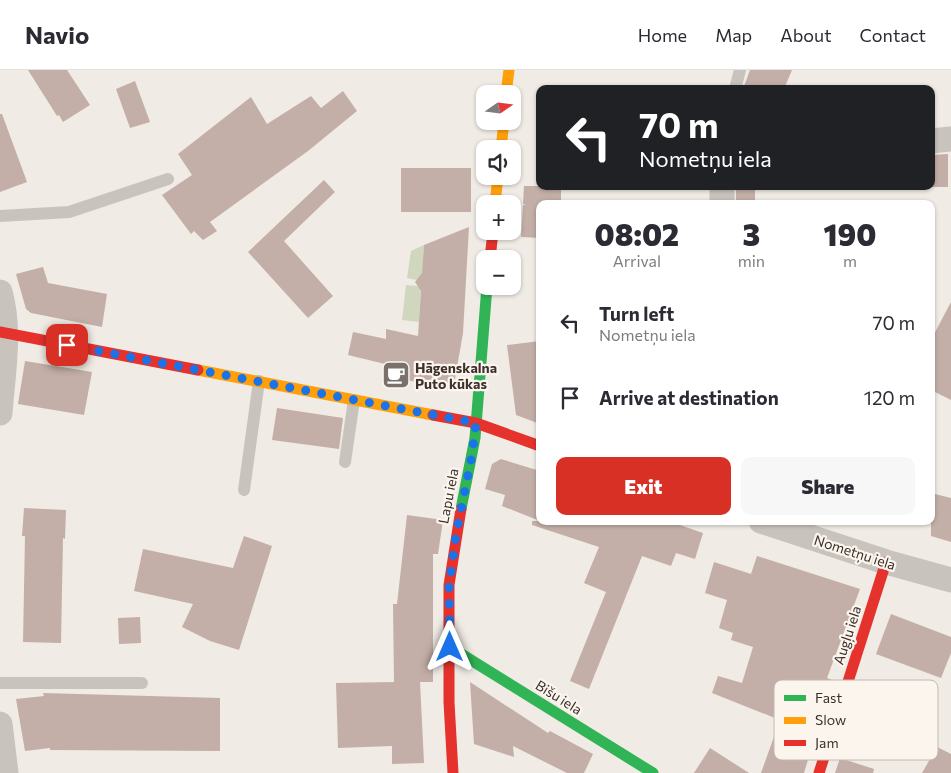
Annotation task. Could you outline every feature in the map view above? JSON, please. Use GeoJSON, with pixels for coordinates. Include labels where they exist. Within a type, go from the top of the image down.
{"type":"FeatureCollection","features":[{"type":"Feature","properties":{"kind":"street"},"geometry":{"type":"LineString","coordinates":[[507,85],[509,70]]}},
{"type":"Feature","properties":{"kind":"street"},"geometry":{"type":"LineString","coordinates":[[935,141],[951,139]]}},
{"type":"Feature","properties":{"kind":"street"},"geometry":{"type":"LineString","coordinates":[[0,292],[5,309],[0,413]]}},
{"type":"Feature","properties":{"kind":"street","name":"Lapu iela"},"geometry":{"type":"LineString","coordinates":[[453,773],[449,702],[449,586],[456,535],[472,455],[487,295]]}},
{"type":"Feature","properties":{"kind":"street"},"geometry":{"type":"LineString","coordinates":[[3,332],[476,423],[536,445]]}},
{"type":"Feature","properties":{"kind":"street","name":"Nometņu iela"},"geometry":{"type":"LineString","coordinates":[[773,525],[886,562],[951,580]]}},
{"type":"Feature","properties":{"kind":"street","name":"Augļu iela"},"geometry":{"type":"LineString","coordinates":[[848,680],[886,562]]}},
{"type":"Feature","properties":{"kind":"street","name":"Bišu iela"},"geometry":{"type":"LineString","coordinates":[[450,647],[653,773]]}},
{"type":"Feature","properties":{"kind":"street"},"geometry":{"type":"LineString","coordinates":[[0,724],[6,773]]}},
{"type":"Feature","properties":{"kind":"street","name":"Augļu iela"},"geometry":{"type":"LineString","coordinates":[[818,773],[822,760]]}},
{"type":"Feature","properties":{"kind":"lane"},"geometry":{"type":"LineString","coordinates":[[736,85],[740,70]]}},
{"type":"Feature","properties":{"kind":"lane"},"geometry":{"type":"LineString","coordinates":[[0,216],[70,212],[168,179]]}},
{"type":"Feature","properties":{"kind":"lane"},"geometry":{"type":"LineString","coordinates":[[244,490],[259,381]]}},
{"type":"Feature","properties":{"kind":"lane"},"geometry":{"type":"LineString","coordinates":[[345,462],[354,400]]}},
{"type":"Feature","properties":{"kind":"lane"},"geometry":{"type":"LineString","coordinates":[[0,683],[142,683]]}},
{"type":"Feature","properties":{"kind":"green space"},"geometry":{"type":"Polygon","coordinates":[[[424,245],[422,276],[417,280],[407,278],[411,251],[424,245]]]}},
{"type":"Feature","properties":{"kind":"green space"},"geometry":{"type":"Polygon","coordinates":[[[406,285],[421,288],[419,322],[402,320],[406,285]]]}},
{"type":"Feature","properties":{"kind":"building"},"geometry":{"type":"Polygon","coordinates":[[[28,70],[67,70],[90,105],[63,122],[59,115],[57,116],[28,70]]]}},
{"type":"Feature","properties":{"kind":"building"},"geometry":{"type":"Polygon","coordinates":[[[750,70],[792,70],[786,85],[744,85],[750,70]]]}},
{"type":"Feature","properties":{"kind":"building"},"geometry":{"type":"Polygon","coordinates":[[[135,81],[150,122],[130,128],[116,89],[135,81]]]}},
{"type":"Feature","properties":{"kind":"building"},"geometry":{"type":"Polygon","coordinates":[[[343,91],[357,111],[308,151],[210,222],[217,231],[203,240],[194,231],[191,234],[162,195],[192,175],[178,154],[251,97],[267,124],[311,96],[321,108],[343,91]]]}},
{"type":"Feature","properties":{"kind":"building"},"geometry":{"type":"Polygon","coordinates":[[[0,114],[2,114],[27,182],[0,192],[0,114]]]}},
{"type":"Feature","properties":{"kind":"building"},"geometry":{"type":"Polygon","coordinates":[[[948,154],[948,187],[935,187],[935,155],[948,154]]]}},
{"type":"Feature","properties":{"kind":"building"},"geometry":{"type":"Polygon","coordinates":[[[401,168],[471,168],[471,212],[401,212],[401,168]]]}},
{"type":"Feature","properties":{"kind":"building"},"geometry":{"type":"Polygon","coordinates":[[[324,180],[335,192],[284,241],[333,296],[308,318],[248,252],[324,180]]]}},
{"type":"Feature","properties":{"kind":"building"},"geometry":{"type":"Polygon","coordinates":[[[524,186],[536,186],[536,190],[561,190],[561,200],[536,200],[536,238],[521,237],[523,205],[526,204],[523,204],[524,186]]]}},
{"type":"Feature","properties":{"kind":"building"},"geometry":{"type":"Polygon","coordinates":[[[736,190],[755,190],[755,200],[736,200],[736,190]]]}},
{"type":"Feature","properties":{"kind":"building"},"geometry":{"type":"Polygon","coordinates":[[[469,227],[463,333],[453,390],[384,375],[385,364],[348,355],[353,332],[386,339],[386,329],[418,336],[421,291],[415,282],[422,273],[424,245],[469,227]]]}},
{"type":"Feature","properties":{"kind":"building"},"geometry":{"type":"Polygon","coordinates":[[[43,267],[48,283],[107,294],[102,327],[31,313],[26,309],[16,274],[43,267]]]}},
{"type":"Feature","properties":{"kind":"building"},"geometry":{"type":"Polygon","coordinates":[[[951,302],[951,400],[935,392],[935,332],[951,302]]]}},
{"type":"Feature","properties":{"kind":"building"},"geometry":{"type":"Polygon","coordinates":[[[536,341],[536,422],[516,415],[507,345],[536,341]]]}},
{"type":"Feature","properties":{"kind":"building"},"geometry":{"type":"Polygon","coordinates":[[[25,361],[92,372],[84,415],[18,404],[25,361]]]}},
{"type":"Feature","properties":{"kind":"building"},"geometry":{"type":"Polygon","coordinates":[[[277,408],[343,418],[339,449],[272,440],[277,408]]]}},
{"type":"Feature","properties":{"kind":"building"},"geometry":{"type":"Polygon","coordinates":[[[501,459],[536,470],[536,519],[502,506],[505,495],[485,489],[492,464],[501,459]]]}},
{"type":"Feature","properties":{"kind":"building"},"geometry":{"type":"Polygon","coordinates":[[[935,494],[951,498],[951,542],[931,536],[931,525],[935,525],[935,494]]]}},
{"type":"Feature","properties":{"kind":"building"},"geometry":{"type":"Polygon","coordinates":[[[24,508],[66,510],[65,539],[63,538],[61,643],[23,642],[25,536],[22,536],[24,508]]]}},
{"type":"Feature","properties":{"kind":"building"},"geometry":{"type":"Polygon","coordinates":[[[407,515],[443,520],[438,554],[433,554],[433,682],[420,682],[424,763],[392,764],[392,746],[338,748],[336,683],[394,682],[393,604],[397,604],[407,515]]]}},
{"type":"Feature","properties":{"kind":"building"},"geometry":{"type":"Polygon","coordinates":[[[532,521],[536,521],[536,525],[680,525],[703,533],[695,559],[676,553],[671,566],[642,556],[589,689],[570,681],[606,592],[584,583],[599,547],[532,525],[532,521]]]}},
{"type":"Feature","properties":{"kind":"building"},"geometry":{"type":"Polygon","coordinates":[[[244,536],[272,546],[239,650],[210,641],[182,627],[193,604],[134,591],[143,549],[233,568],[244,536]]]}},
{"type":"Feature","properties":{"kind":"building"},"geometry":{"type":"Polygon","coordinates":[[[757,556],[860,589],[827,678],[832,680],[774,680],[774,718],[712,693],[718,676],[742,683],[753,647],[731,640],[733,633],[719,628],[727,600],[705,593],[714,562],[751,574],[757,556]]]}},
{"type":"Feature","properties":{"kind":"building"},"geometry":{"type":"Polygon","coordinates":[[[891,614],[951,637],[951,653],[941,678],[876,654],[891,614]]]}},
{"type":"Feature","properties":{"kind":"building"},"geometry":{"type":"Polygon","coordinates":[[[140,617],[141,643],[119,644],[118,618],[140,617]]]}},
{"type":"Feature","properties":{"kind":"building"},"geometry":{"type":"Polygon","coordinates":[[[470,682],[548,733],[550,731],[593,754],[584,773],[567,773],[513,746],[514,757],[474,744],[470,682]]]}},
{"type":"Feature","properties":{"kind":"building"},"geometry":{"type":"Polygon","coordinates":[[[43,693],[220,698],[220,751],[50,750],[50,748],[25,751],[16,699],[44,696],[43,693]]]}},
{"type":"Feature","properties":{"kind":"building"},"geometry":{"type":"Polygon","coordinates":[[[774,737],[774,760],[808,760],[804,773],[761,773],[774,737]]]}},
{"type":"Feature","properties":{"kind":"building"},"geometry":{"type":"Polygon","coordinates":[[[710,748],[749,773],[694,773],[710,748]]]}},
{"type":"Feature","properties":{"kind":"building"},"geometry":{"type":"Polygon","coordinates":[[[938,748],[951,754],[951,773],[922,773],[930,760],[938,760],[938,748]]]}},
{"type":"Feature","properties":{"kind":"building"},"geometry":{"type":"Polygon","coordinates":[[[839,760],[846,760],[874,769],[873,773],[835,773],[839,760]]]}},
{"type":"Feature","properties":{"kind":"traffic: fast"},"geometry":{"type":"LineString","coordinates":[[461,509],[475,438],[486,295]]}},
{"type":"Feature","properties":{"kind":"traffic: fast"},"geometry":{"type":"LineString","coordinates":[[450,647],[653,773]]}},
{"type":"Feature","properties":{"kind":"traffic: slow"},"geometry":{"type":"LineString","coordinates":[[507,85],[509,70]]}},
{"type":"Feature","properties":{"kind":"traffic: slow"},"geometry":{"type":"LineString","coordinates":[[502,140],[503,130]]}},
{"type":"Feature","properties":{"kind":"traffic: slow"},"geometry":{"type":"LineString","coordinates":[[496,195],[497,185]]}},
{"type":"Feature","properties":{"kind":"traffic: slow"},"geometry":{"type":"LineString","coordinates":[[198,370],[433,415]]}},
{"type":"Feature","properties":{"kind":"traffic: jam"},"geometry":{"type":"LineString","coordinates":[[491,250],[492,240]]}},
{"type":"Feature","properties":{"kind":"traffic: jam"},"geometry":{"type":"LineString","coordinates":[[0,332],[198,370]]}},
{"type":"Feature","properties":{"kind":"traffic: jam"},"geometry":{"type":"LineString","coordinates":[[433,415],[476,423],[536,445]]}},
{"type":"Feature","properties":{"kind":"traffic: jam"},"geometry":{"type":"LineString","coordinates":[[453,773],[449,702],[449,585],[461,509]]}},
{"type":"Feature","properties":{"kind":"traffic: jam"},"geometry":{"type":"LineString","coordinates":[[849,680],[886,562]]}},
{"type":"Feature","properties":{"kind":"traffic: jam"},"geometry":{"type":"LineString","coordinates":[[819,773],[823,760]]}},
{"type":"Feature","properties":{"kind":"place","name":"Hāgenskalna Puto kūkas"},"geometry":{"type":"Point","coordinates":[396,375]}},
{"type":"Feature","properties":{"kind":"route"},"geometry":{"type":"LineString","coordinates":[[67,345],[476,423],[449,586],[450,647]]}}]}
